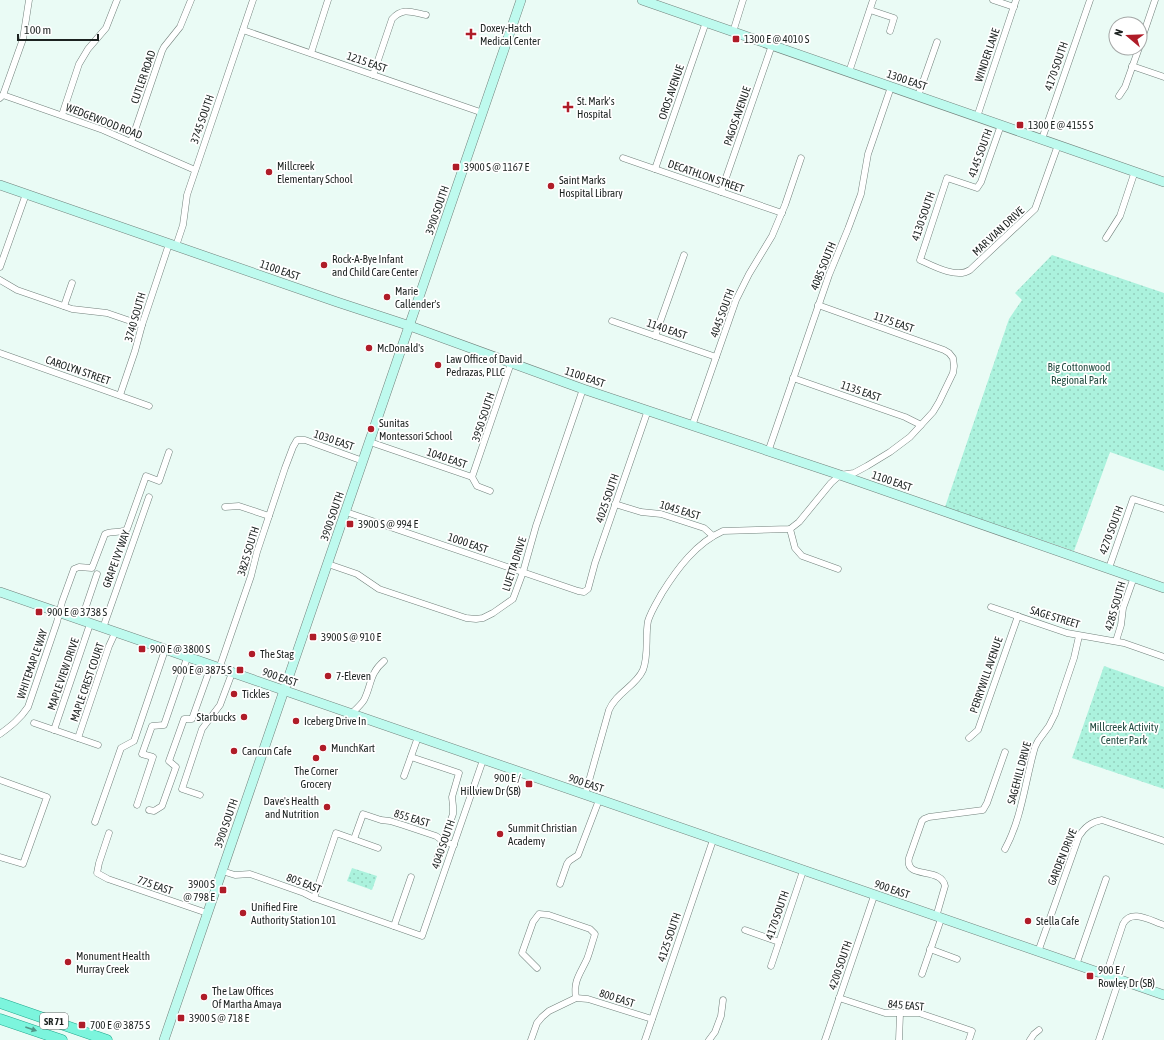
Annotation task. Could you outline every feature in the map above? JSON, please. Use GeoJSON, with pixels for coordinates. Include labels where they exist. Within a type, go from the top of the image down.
{"type":"FeatureCollection","features":[{"type":"Feature","properties":{"kind":"main road","name":"3900 SOUTH"},"geometry":{"type":"LineString","coordinates":[[164,1040],[521,0]]}},
{"type":"Feature","properties":{"kind":"main road","name":"1300 EAST"},"geometry":{"type":"LineString","coordinates":[[642,0],[1164,182]]}},
{"type":"Feature","properties":{"kind":"main road","name":"1100 EAST"},"geometry":{"type":"LineString","coordinates":[[0,185],[342,304],[410,326],[583,389],[840,475],[1164,588]]}},
{"type":"Feature","properties":{"kind":"main road","name":"900 EAST"},"geometry":{"type":"LineString","coordinates":[[0,592],[937,918],[1164,995]]}},
{"type":"Feature","properties":{"kind":"main road","name":"SR 71"},"geometry":{"type":"LineString","coordinates":[[0,1003],[107,1040]]}},
{"type":"Feature","properties":{"kind":"main road"},"geometry":{"type":"LineString","coordinates":[[16,1024],[21,1010]]}},
{"type":"Feature","properties":{"kind":"main road","name":"SR 71"},"geometry":{"type":"LineString","coordinates":[[0,1019],[62,1040]]}},
{"type":"Feature","properties":{"kind":"street"},"geometry":{"type":"LineString","coordinates":[[2,96],[23,39],[29,0]]}},
{"type":"Feature","properties":{"kind":"street"},"geometry":{"type":"LineString","coordinates":[[62,116],[79,64],[88,49],[106,28],[117,0]]}},
{"type":"Feature","properties":{"kind":"street","name":"CUTLER ROAD"},"geometry":{"type":"LineString","coordinates":[[131,142],[162,51],[180,27],[190,0]]}},
{"type":"Feature","properties":{"kind":"street","name":"3745 SOUTH"},"geometry":{"type":"LineString","coordinates":[[173,245],[183,226],[187,195],[254,0]]}},
{"type":"Feature","properties":{"kind":"street"},"geometry":{"type":"LineString","coordinates":[[311,53],[328,0]]}},
{"type":"Feature","properties":{"kind":"street"},"geometry":{"type":"LineString","coordinates":[[733,32],[743,0]]}},
{"type":"Feature","properties":{"kind":"street"},"geometry":{"type":"LineString","coordinates":[[849,72],[873,0]]}},
{"type":"Feature","properties":{"kind":"street"},"geometry":{"type":"LineString","coordinates":[[993,0],[1014,7]]}},
{"type":"Feature","properties":{"kind":"street","name":"WINDER LANE"},"geometry":{"type":"LineString","coordinates":[[977,117],[1016,0]]}},
{"type":"Feature","properties":{"kind":"street","name":"4170 SOUTH"},"geometry":{"type":"LineString","coordinates":[[1042,139],[1090,0]]}},
{"type":"Feature","properties":{"kind":"street"},"geometry":{"type":"LineString","coordinates":[[1148,21],[1155,0]]}},
{"type":"Feature","properties":{"kind":"street"},"geometry":{"type":"LineString","coordinates":[[870,10],[894,18],[890,31]]}},
{"type":"Feature","properties":{"kind":"street"},"geometry":{"type":"LineString","coordinates":[[373,75],[392,19],[398,13],[403,11],[426,15]]}},
{"type":"Feature","properties":{"kind":"street","name":"OROS AVENUE"},"geometry":{"type":"LineString","coordinates":[[655,169],[706,22]]}},
{"type":"Feature","properties":{"kind":"street","name":"1215 EAST"},"geometry":{"type":"LineString","coordinates":[[243,30],[483,113]]}},
{"type":"Feature","properties":{"kind":"street"},"geometry":{"type":"LineString","coordinates":[[918,96],[937,42]]}},
{"type":"Feature","properties":{"kind":"street","name":"PAGOS AVENUE"},"geometry":{"type":"LineString","coordinates":[[721,192],[772,46]]}},
{"type":"Feature","properties":{"kind":"street"},"geometry":{"type":"LineString","coordinates":[[1119,96],[1125,87],[1136,56]]}},
{"type":"Feature","properties":{"kind":"street"},"geometry":{"type":"LineString","coordinates":[[1132,66],[1164,77]]}},
{"type":"Feature","properties":{"kind":"street","name":"4085 SOUTH"},"geometry":{"type":"LineString","coordinates":[[768,452],[818,305],[861,194],[868,154],[890,87]]}},
{"type":"Feature","properties":{"kind":"street","name":"WEDGEWOOD ROAD"},"geometry":{"type":"LineString","coordinates":[[2,96],[103,130],[195,170]]}},
{"type":"Feature","properties":{"kind":"street","name":"4145 SOUTH"},"geometry":{"type":"LineString","coordinates":[[947,178],[978,188],[1001,125]]}},
{"type":"Feature","properties":{"kind":"street","name":"MAR VIAN DRIVE"},"geometry":{"type":"LineString","coordinates":[[920,260],[957,274],[966,273],[970,270],[1035,209],[1058,145]]}},
{"type":"Feature","properties":{"kind":"street","name":"DECATHLON STREET"},"geometry":{"type":"LineString","coordinates":[[623,158],[782,213]]}},
{"type":"Feature","properties":{"kind":"street","name":"4045 SOUTH"},"geometry":{"type":"LineString","coordinates":[[692,426],[742,286],[766,246],[782,213],[801,158]]}},
{"type":"Feature","properties":{"kind":"street"},"geometry":{"type":"LineString","coordinates":[[1106,238],[1117,223],[1136,172]]}},
{"type":"Feature","properties":{"kind":"street","name":"4130 SOUTH"},"geometry":{"type":"LineString","coordinates":[[920,260],[947,178]]}},
{"type":"Feature","properties":{"kind":"street"},"geometry":{"type":"LineString","coordinates":[[0,267],[26,194]]}},
{"type":"Feature","properties":{"kind":"street","name":"3740 SOUTH"},"geometry":{"type":"LineString","coordinates":[[120,395],[136,351],[142,325],[173,245]]}},
{"type":"Feature","properties":{"kind":"street"},"geometry":{"type":"LineString","coordinates":[[655,336],[684,255]]}},
{"type":"Feature","properties":{"kind":"street"},"geometry":{"type":"LineString","coordinates":[[0,280],[17,290],[64,306],[79,310],[107,313],[142,325]]}},
{"type":"Feature","properties":{"kind":"street"},"geometry":{"type":"LineString","coordinates":[[64,306],[72,283]]}},
{"type":"Feature","properties":{"kind":"street","name":"1175 EAST"},"geometry":{"type":"LineString","coordinates":[[818,305],[944,350],[953,358],[953,373],[939,402],[921,425]]}},
{"type":"Feature","properties":{"kind":"street","name":"1140 EAST"},"geometry":{"type":"LineString","coordinates":[[612,321],[716,357]]}},
{"type":"Feature","properties":{"kind":"street","name":"CAROLYN STREET"},"geometry":{"type":"LineString","coordinates":[[0,354],[149,406]]}},
{"type":"Feature","properties":{"kind":"street","name":"3950 SOUTH"},"geometry":{"type":"LineString","coordinates":[[472,477],[511,363]]}},
{"type":"Feature","properties":{"kind":"street","name":"1135 EAST"},"geometry":{"type":"LineString","coordinates":[[793,378],[905,417],[921,425]]}},
{"type":"Feature","properties":{"kind":"street","name":"LUETTA DRIVE"},"geometry":{"type":"LineString","coordinates":[[328,564],[357,574],[374,586],[385,591],[459,616],[476,619],[493,613],[513,599],[523,572],[536,526],[583,389]]}},
{"type":"Feature","properties":{"kind":"street","name":"4025 SOUTH"},"geometry":{"type":"LineString","coordinates":[[584,592],[588,589],[595,563],[648,410]]}},
{"type":"Feature","properties":{"kind":"street"},"geometry":{"type":"LineString","coordinates":[[585,795],[611,706],[635,680],[644,667],[648,622],[654,606],[670,579],[682,564],[693,552],[713,536],[723,531],[790,529],[799,522],[831,483],[840,475],[854,473],[890,452],[910,437],[921,425]]}},
{"type":"Feature","properties":{"kind":"street","name":"1030 EAST"},"geometry":{"type":"LineString","coordinates":[[297,440],[305,440],[363,461]]}},
{"type":"Feature","properties":{"kind":"street","name":"3825 SOUTH"},"geometry":{"type":"LineString","coordinates":[[149,810],[154,811],[162,806],[176,767],[169,761],[184,719],[192,719],[215,667],[251,576],[269,516],[293,447],[297,440]]}},
{"type":"Feature","properties":{"kind":"street","name":"1040 EAST"},"geometry":{"type":"LineString","coordinates":[[370,442],[472,477],[477,486],[490,491]]}},
{"type":"Feature","properties":{"kind":"street"},"geometry":{"type":"LineString","coordinates":[[60,613],[62,602],[74,569],[79,567],[92,568],[105,534],[110,532],[124,532],[127,530],[146,476],[159,480],[169,452]]}},
{"type":"Feature","properties":{"kind":"street","name":"GRAPE IVY WAY"},"geometry":{"type":"LineString","coordinates":[[103,628],[149,497]]}},
{"type":"Feature","properties":{"kind":"street","name":"4270 SOUTH"},"geometry":{"type":"LineString","coordinates":[[1109,568],[1133,499],[1164,509]]}},
{"type":"Feature","properties":{"kind":"street","name":"1045 EAST"},"geometry":{"type":"LineString","coordinates":[[615,504],[641,512],[661,514],[704,528],[713,536]]}},
{"type":"Feature","properties":{"kind":"street"},"geometry":{"type":"LineString","coordinates":[[225,507],[239,506],[269,516]]}},
{"type":"Feature","properties":{"kind":"street","name":"1000 EAST"},"geometry":{"type":"LineString","coordinates":[[346,512],[584,592]]}},
{"type":"Feature","properties":{"kind":"street"},"geometry":{"type":"LineString","coordinates":[[790,529],[795,548],[802,556],[838,569]]}},
{"type":"Feature","properties":{"kind":"street","name":"MAPLE VIEW DRIVE"},"geometry":{"type":"LineString","coordinates":[[54,730],[86,622],[97,574]]}},
{"type":"Feature","properties":{"kind":"street","name":"4285 SOUTH"},"geometry":{"type":"LineString","coordinates":[[1116,641],[1121,625],[1123,608],[1134,577]]}},
{"type":"Feature","properties":{"kind":"street","name":"SAGE STREET"},"geometry":{"type":"LineString","coordinates":[[990,607],[1067,633],[1116,641],[1164,657]]}},
{"type":"Feature","properties":{"kind":"street","name":"WHITEMAPLE WAY"},"geometry":{"type":"LineString","coordinates":[[0,734],[12,725],[28,708],[60,613]]}},
{"type":"Feature","properties":{"kind":"street","name":"PERRYWILL AVENUE"},"geometry":{"type":"LineString","coordinates":[[968,738],[978,730],[1018,616]]}},
{"type":"Feature","properties":{"kind":"street","name":"MAPLE CREST COURT"},"geometry":{"type":"LineString","coordinates":[[78,738],[109,646],[115,633]]}},
{"type":"Feature","properties":{"kind":"street","name":"SAGEHILL DRIVE"},"geometry":{"type":"LineString","coordinates":[[1004,849],[1010,840],[1017,820],[1035,747],[1055,714],[1074,658],[1079,636]]}},
{"type":"Feature","properties":{"kind":"street"},"geometry":{"type":"LineString","coordinates":[[95,822],[121,748],[134,741],[165,650]]}},
{"type":"Feature","properties":{"kind":"street"},"geometry":{"type":"LineString","coordinates":[[137,805],[153,758],[142,754],[152,726],[164,725],[187,658]]}},
{"type":"Feature","properties":{"kind":"street"},"geometry":{"type":"LineString","coordinates":[[351,714],[364,700],[373,673],[384,661]]}},
{"type":"Feature","properties":{"kind":"street"},"geometry":{"type":"LineString","coordinates":[[200,795],[182,789],[202,729],[220,705],[232,673]]}},
{"type":"Feature","properties":{"kind":"street"},"geometry":{"type":"LineString","coordinates":[[34,723],[98,745]]}},
{"type":"Feature","properties":{"kind":"street"},"geometry":{"type":"LineString","coordinates":[[404,776],[418,737]]}},
{"type":"Feature","properties":{"kind":"street"},"geometry":{"type":"LineString","coordinates":[[922,974],[930,949],[937,918],[939,900],[942,898],[945,886],[942,878],[915,871],[908,864],[922,821],[929,817],[983,810],[987,803],[1004,752]]}},
{"type":"Feature","properties":{"kind":"street"},"geometry":{"type":"LineString","coordinates":[[411,757],[459,773],[452,797],[454,810],[437,859]]}},
{"type":"Feature","properties":{"kind":"street","name":"4040 SOUTH"},"geometry":{"type":"LineString","coordinates":[[422,936],[483,760]]}},
{"type":"Feature","properties":{"kind":"street"},"geometry":{"type":"LineString","coordinates":[[0,780],[47,797],[24,864],[0,857]]}},
{"type":"Feature","properties":{"kind":"street"},"geometry":{"type":"LineString","coordinates":[[560,884],[567,864],[578,855],[599,800]]}},
{"type":"Feature","properties":{"kind":"street","name":"855 EAST"},"geometry":{"type":"LineString","coordinates":[[354,839],[362,814],[403,825],[436,836],[443,841],[454,844]]}},
{"type":"Feature","properties":{"kind":"street","name":"GARDEN DRIVE"},"geometry":{"type":"LineString","coordinates":[[1038,952],[1079,836],[1084,829],[1095,821],[1102,820],[1164,840]]}},
{"type":"Feature","properties":{"kind":"street","name":"775 EAST"},"geometry":{"type":"LineString","coordinates":[[109,833],[97,873],[108,879],[208,913]]}},
{"type":"Feature","properties":{"kind":"street"},"geometry":{"type":"LineString","coordinates":[[314,898],[336,833],[378,848]]}},
{"type":"Feature","properties":{"kind":"street","name":"4125 SOUTH"},"geometry":{"type":"LineString","coordinates":[[645,1040],[713,840]]}},
{"type":"Feature","properties":{"kind":"street","name":"805 EAST"},"geometry":{"type":"LineString","coordinates":[[222,871],[235,875],[250,874],[422,936]]}},
{"type":"Feature","properties":{"kind":"street","name":"4170 SOUTH"},"geometry":{"type":"LineString","coordinates":[[771,966],[803,871]]}},
{"type":"Feature","properties":{"kind":"street"},"geometry":{"type":"LineString","coordinates":[[394,926],[411,877]]}},
{"type":"Feature","properties":{"kind":"street"},"geometry":{"type":"LineString","coordinates":[[1076,965],[1106,879]]}},
{"type":"Feature","properties":{"kind":"street","name":"4200 SOUTH"},"geometry":{"type":"LineString","coordinates":[[825,1040],[874,896]]}},
{"type":"Feature","properties":{"kind":"street"},"geometry":{"type":"LineString","coordinates":[[531,1040],[537,1023],[542,1016],[554,1008],[576,998],[575,985],[577,978],[588,956],[595,934],[590,929],[549,915],[539,914],[533,922],[522,953],[537,968]]}},
{"type":"Feature","properties":{"kind":"street"},"geometry":{"type":"LineString","coordinates":[[1106,975],[1123,924],[1127,918],[1134,915],[1164,925]]}},
{"type":"Feature","properties":{"kind":"street"},"geometry":{"type":"LineString","coordinates":[[746,930],[779,942]]}},
{"type":"Feature","properties":{"kind":"street"},"geometry":{"type":"LineString","coordinates":[[930,949],[958,959]]}},
{"type":"Feature","properties":{"kind":"street"},"geometry":{"type":"LineString","coordinates":[[1099,1040],[1119,980]]}},
{"type":"Feature","properties":{"kind":"street","name":"800 EAST"},"geometry":{"type":"LineString","coordinates":[[576,998],[588,999],[652,1019]]}},
{"type":"Feature","properties":{"kind":"street","name":"845 EAST"},"geometry":{"type":"LineString","coordinates":[[839,998],[880,1012],[900,1014],[919,1013],[972,1031],[969,1040]]}},
{"type":"Feature","properties":{"kind":"street"},"geometry":{"type":"LineString","coordinates":[[709,1040],[715,1032],[721,1016],[723,1000]]}},
{"type":"Feature","properties":{"kind":"street"},"geometry":{"type":"LineString","coordinates":[[899,1040],[900,1014]]}},
{"type":"Feature","properties":{"kind":"street"},"geometry":{"type":"LineString","coordinates":[[1030,1040],[1039,1030]]}},
{"type":"Feature","properties":{"kind":"green space","name":"Big Cottonwood Regional Park"},"geometry":{"type":"Polygon","coordinates":[[[1052,255],[1164,293],[1164,471],[1110,452],[1074,551],[945,507],[1009,319],[1022,300],[1015,293],[1052,255]]]}},
{"type":"Feature","properties":{"kind":"green space","name":"Millcreek Activity Center Park"},"geometry":{"type":"Polygon","coordinates":[[[1104,666],[1164,687],[1164,789],[1072,758],[1104,666]]]}},
{"type":"Feature","properties":{"kind":"green space"},"geometry":{"type":"Polygon","coordinates":[[[352,868],[377,876],[372,890],[347,881],[352,868]]]}},
{"type":"Feature","properties":{"kind":"place","name":"Doxey-Hatch Medical Center"},"geometry":{"type":"Point","coordinates":[471,34]}},
{"type":"Feature","properties":{"kind":"place","name":"1300 E @ 4010 S"},"geometry":{"type":"Point","coordinates":[736,39]}},
{"type":"Feature","properties":{"kind":"place","name":"St. Mark's Hospital"},"geometry":{"type":"Point","coordinates":[568,107]}},
{"type":"Feature","properties":{"kind":"place","name":"1300 E @ 4155 S"},"geometry":{"type":"Point","coordinates":[1020,125]}},
{"type":"Feature","properties":{"kind":"place","name":"3900 S @ 1167 E"},"geometry":{"type":"Point","coordinates":[456,167]}},
{"type":"Feature","properties":{"kind":"place","name":"Millcreek Elementary School"},"geometry":{"type":"Point","coordinates":[269,172]}},
{"type":"Feature","properties":{"kind":"place","name":"Saint Marks Hospital Library"},"geometry":{"type":"Point","coordinates":[551,186]}},
{"type":"Feature","properties":{"kind":"place","name":"Rock-A-Bye Infant and Child Care Center"},"geometry":{"type":"Point","coordinates":[324,265]}},
{"type":"Feature","properties":{"kind":"place","name":"Marie Callender's"},"geometry":{"type":"Point","coordinates":[387,297]}},
{"type":"Feature","properties":{"kind":"place","name":"McDonald's"},"geometry":{"type":"Point","coordinates":[369,348]}},
{"type":"Feature","properties":{"kind":"place","name":"Law Office of David Pedrazas, PLLC"},"geometry":{"type":"Point","coordinates":[438,365]}},
{"type":"Feature","properties":{"kind":"place","name":"Sunitas Montessori School"},"geometry":{"type":"Point","coordinates":[371,429]}},
{"type":"Feature","properties":{"kind":"place","name":"3900 S @ 994 E"},"geometry":{"type":"Point","coordinates":[350,524]}},
{"type":"Feature","properties":{"kind":"place","name":"900 E @ 3738 S"},"geometry":{"type":"Point","coordinates":[39,612]}},
{"type":"Feature","properties":{"kind":"place","name":"3900 S @ 910 E"},"geometry":{"type":"Point","coordinates":[313,637]}},
{"type":"Feature","properties":{"kind":"place","name":"900 E @ 3800 S"},"geometry":{"type":"Point","coordinates":[142,649]}},
{"type":"Feature","properties":{"kind":"place","name":"The Stag"},"geometry":{"type":"Point","coordinates":[252,654]}},
{"type":"Feature","properties":{"kind":"place","name":"900 E @ 3875 S"},"geometry":{"type":"Point","coordinates":[240,670]}},
{"type":"Feature","properties":{"kind":"place","name":"7-Eleven"},"geometry":{"type":"Point","coordinates":[328,676]}},
{"type":"Feature","properties":{"kind":"place","name":"Tickles"},"geometry":{"type":"Point","coordinates":[234,694]}},
{"type":"Feature","properties":{"kind":"place","name":"Starbucks"},"geometry":{"type":"Point","coordinates":[244,717]}},
{"type":"Feature","properties":{"kind":"place","name":"Iceberg Drive In"},"geometry":{"type":"Point","coordinates":[296,721]}},
{"type":"Feature","properties":{"kind":"place","name":"MunchKart"},"geometry":{"type":"Point","coordinates":[323,748]}},
{"type":"Feature","properties":{"kind":"place","name":"Cancun Cafe"},"geometry":{"type":"Point","coordinates":[234,751]}},
{"type":"Feature","properties":{"kind":"place","name":"The Corner Grocery"},"geometry":{"type":"Point","coordinates":[316,758]}},
{"type":"Feature","properties":{"kind":"place","name":"900 E / Hillview Dr (SB)"},"geometry":{"type":"Point","coordinates":[529,784]}},
{"type":"Feature","properties":{"kind":"place","name":"Dave's Health and Nutrition"},"geometry":{"type":"Point","coordinates":[327,807]}},
{"type":"Feature","properties":{"kind":"place","name":"Summit Christian Academy"},"geometry":{"type":"Point","coordinates":[500,834]}},
{"type":"Feature","properties":{"kind":"place","name":"3900 S @ 798 E"},"geometry":{"type":"Point","coordinates":[223,890]}},
{"type":"Feature","properties":{"kind":"place","name":"Unified Fire Authority Station 101"},"geometry":{"type":"Point","coordinates":[243,913]}},
{"type":"Feature","properties":{"kind":"place","name":"Stella Cafe"},"geometry":{"type":"Point","coordinates":[1028,921]}},
{"type":"Feature","properties":{"kind":"place","name":"Monument Health Murray Creek"},"geometry":{"type":"Point","coordinates":[68,962]}},
{"type":"Feature","properties":{"kind":"place","name":"900 E / Rowley Dr (SB)"},"geometry":{"type":"Point","coordinates":[1090,976]}},
{"type":"Feature","properties":{"kind":"place","name":"The Law Offices Of Martha Amaya"},"geometry":{"type":"Point","coordinates":[204,997]}},
{"type":"Feature","properties":{"kind":"place","name":"3900 S @ 718 E"},"geometry":{"type":"Point","coordinates":[181,1018]}},
{"type":"Feature","properties":{"kind":"place","name":"700 E @ 3875 S"},"geometry":{"type":"Point","coordinates":[82,1025]}}]}
